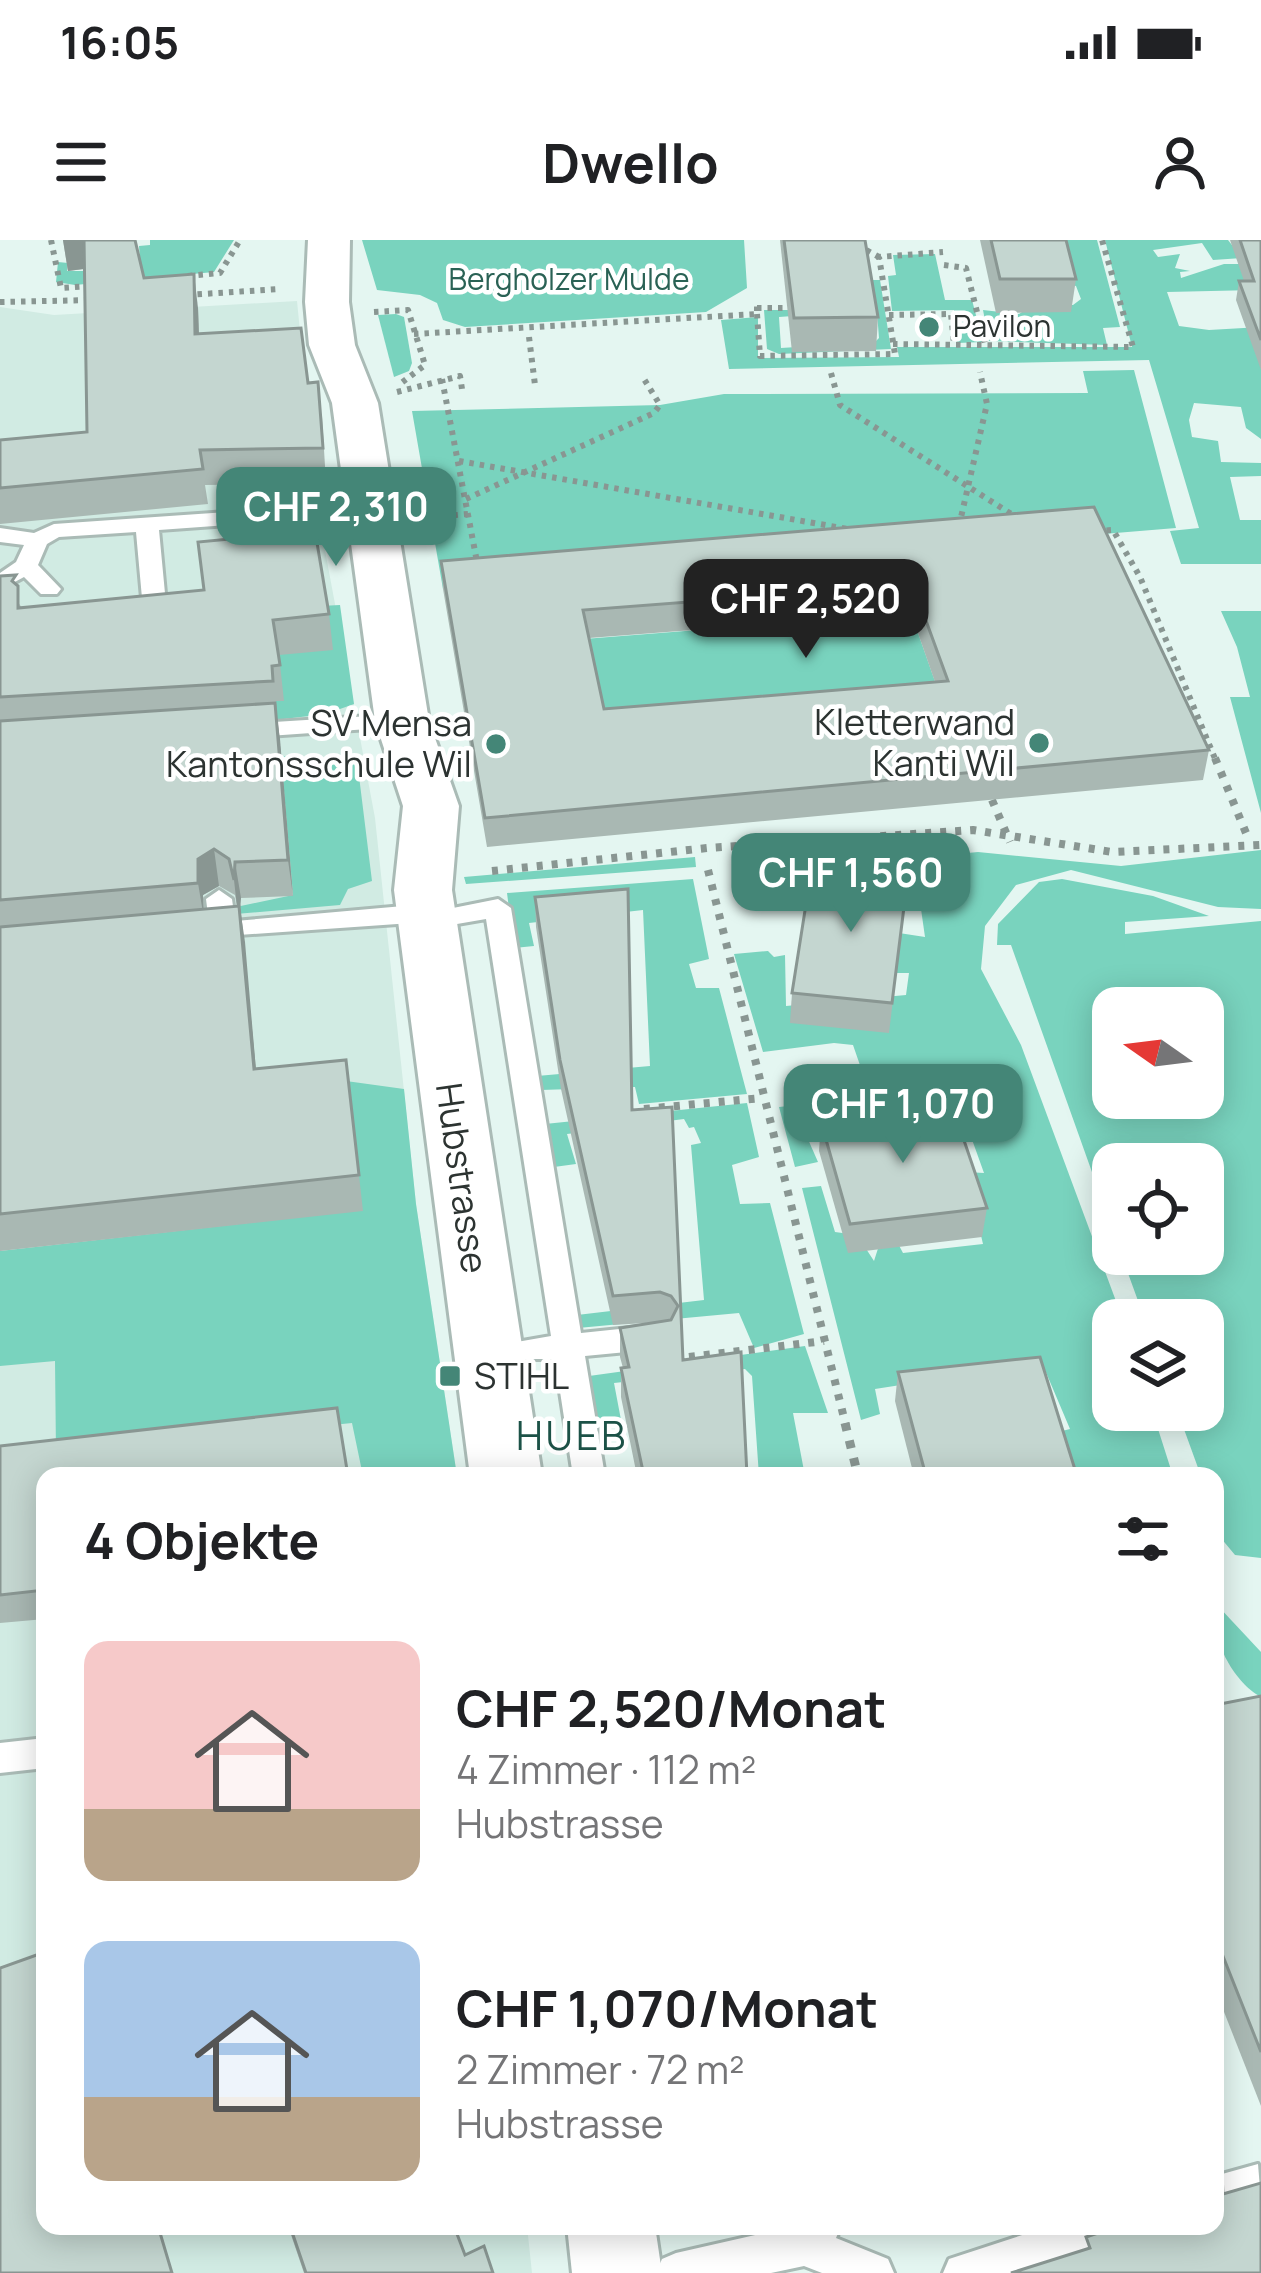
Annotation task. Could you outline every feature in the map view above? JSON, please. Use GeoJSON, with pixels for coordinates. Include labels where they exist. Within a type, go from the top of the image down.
{"type":"FeatureCollection","features":[{"type":"Feature","properties":{"kind":"street","name":"Hubstrasse"},"geometry":{"type":"LineString","coordinates":[[333,240],[354,276],[368,374],[355,403],[402,721],[390,765],[394,810],[447,895],[505,1467]]}},
{"type":"Feature","properties":{"kind":"street"},"geometry":{"type":"LineString","coordinates":[[612,2235],[617,2273]]}},
{"type":"Feature","properties":{"kind":"lane"},"geometry":{"type":"LineString","coordinates":[[0,535],[37,540],[54,531],[371,509]]}},
{"type":"Feature","properties":{"kind":"lane"},"geometry":{"type":"LineString","coordinates":[[106,608],[154,604],[147,524]]}},
{"type":"Feature","properties":{"kind":"lane"},"geometry":{"type":"LineString","coordinates":[[0,583],[26,566],[37,540]]}},
{"type":"Feature","properties":{"kind":"lane"},"geometry":{"type":"LineString","coordinates":[[26,566],[48,605]]}},
{"type":"Feature","properties":{"kind":"lane"},"geometry":{"type":"LineString","coordinates":[[208,733],[402,721]]}},
{"type":"Feature","properties":{"kind":"lane"},"geometry":{"type":"LineString","coordinates":[[179,934],[447,895],[498,908],[588,1467]]}},
{"type":"Feature","properties":{"kind":"lane"},"geometry":{"type":"LineString","coordinates":[[219,899],[223,931]]}},
{"type":"Feature","properties":{"kind":"lane"},"geometry":{"type":"LineString","coordinates":[[522,1351],[658,1337]]}},
{"type":"Feature","properties":{"kind":"lane"},"geometry":{"type":"LineString","coordinates":[[0,1758],[36,1754]]}},
{"type":"Feature","properties":{"kind":"lane"},"geometry":{"type":"LineString","coordinates":[[1224,2193],[1258,2183]]}},
{"type":"Feature","properties":{"kind":"lane"},"geometry":{"type":"LineString","coordinates":[[964,2273],[1086,2235]]}},
{"type":"Feature","properties":{"kind":"lane"},"geometry":{"type":"LineString","coordinates":[[676,2273],[799,2244],[874,2273]]}},
{"type":"Feature","properties":{"kind":"path"},"geometry":{"type":"LineString","coordinates":[[51,240],[62,288],[106,284]]}},
{"type":"Feature","properties":{"kind":"path"},"geometry":{"type":"LineString","coordinates":[[174,278],[220,273],[240,240]]}},
{"type":"Feature","properties":{"kind":"path"},"geometry":{"type":"LineString","coordinates":[[848,240],[880,259]]}},
{"type":"Feature","properties":{"kind":"path"},"geometry":{"type":"LineString","coordinates":[[893,344],[1008,344],[1012,350],[1133,347],[1102,240]]}},
{"type":"Feature","properties":{"kind":"path"},"geometry":{"type":"LineString","coordinates":[[862,260],[943,252]]}},
{"type":"Feature","properties":{"kind":"path"},"geometry":{"type":"LineString","coordinates":[[757,309],[760,356],[895,354],[880,259]]}},
{"type":"Feature","properties":{"kind":"path"},"geometry":{"type":"LineString","coordinates":[[944,265],[966,268],[985,344]]}},
{"type":"Feature","properties":{"kind":"path"},"geometry":{"type":"LineString","coordinates":[[174,296],[291,288]]}},
{"type":"Feature","properties":{"kind":"path"},"geometry":{"type":"LineString","coordinates":[[0,302],[104,300]]}},
{"type":"Feature","properties":{"kind":"path"},"geometry":{"type":"LineString","coordinates":[[414,334],[784,308]]}},
{"type":"Feature","properties":{"kind":"path"},"geometry":{"type":"LineString","coordinates":[[374,312],[408,310],[425,365],[384,396],[460,376],[462,389]]}},
{"type":"Feature","properties":{"kind":"path"},"geometry":{"type":"LineString","coordinates":[[889,315],[951,314],[954,344]]}},
{"type":"Feature","properties":{"kind":"path"},"geometry":{"type":"LineString","coordinates":[[529,337],[535,385]]}},
{"type":"Feature","properties":{"kind":"path"},"geometry":{"type":"LineString","coordinates":[[954,545],[987,404],[980,372]]}},
{"type":"Feature","properties":{"kind":"path"},"geometry":{"type":"LineString","coordinates":[[831,373],[840,405],[1026,524]]}},
{"type":"Feature","properties":{"kind":"path"},"geometry":{"type":"LineString","coordinates":[[442,379],[481,584]]}},
{"type":"Feature","properties":{"kind":"path"},"geometry":{"type":"LineString","coordinates":[[466,499],[653,413],[660,405],[644,379]]}},
{"type":"Feature","properties":{"kind":"path"},"geometry":{"type":"LineString","coordinates":[[460,461],[853,530]]}},
{"type":"Feature","properties":{"kind":"path"},"geometry":{"type":"LineString","coordinates":[[421,518],[468,514]]}},
{"type":"Feature","properties":{"kind":"path"},"geometry":{"type":"LineString","coordinates":[[1091,532],[1114,530],[1140,577],[1246,833]]}},
{"type":"Feature","properties":{"kind":"path"},"geometry":{"type":"LineString","coordinates":[[459,563],[477,562]]}},
{"type":"Feature","properties":{"kind":"path"},"geometry":{"type":"LineString","coordinates":[[992,800],[1008,838]]}},
{"type":"Feature","properties":{"kind":"path"},"geometry":{"type":"LineString","coordinates":[[447,895],[809,839],[973,830],[1112,852],[1261,845]]}},
{"type":"Feature","properties":{"kind":"path"},"geometry":{"type":"LineString","coordinates":[[708,870],[856,1467]]}},
{"type":"Feature","properties":{"kind":"path"},"geometry":{"type":"LineString","coordinates":[[532,1120],[762,1098]]}},
{"type":"Feature","properties":{"kind":"shaded area"},"geometry":{"type":"Polygon","coordinates":[[[297,301],[318,513],[375,818],[416,1204],[456,1467],[36,1467],[36,2235],[528,2235],[532,2273],[0,2273],[0,307],[54,315],[297,301]]]}},
{"type":"Feature","properties":{"kind":"green space"},"geometry":{"type":"Polygon","coordinates":[[[150,240],[234,240],[214,272],[75,285],[56,282],[58,262],[68,263],[67,271],[85,271],[95,279],[132,267],[140,259],[139,246],[150,245],[150,240]]]}},
{"type":"Feature","properties":{"kind":"green space","name":"Bergholzer Mulde"},"geometry":{"type":"Polygon","coordinates":[[[362,240],[744,240],[747,288],[706,312],[465,327],[443,320],[437,303],[420,295],[377,290],[362,240]]]}},
{"type":"Feature","properties":{"kind":"green space"},"geometry":{"type":"Polygon","coordinates":[[[1055,240],[1097,240],[1120,327],[1103,328],[1107,345],[989,341],[983,310],[1019,314],[1036,303],[1073,305],[1081,299],[1076,286],[1068,284],[1055,240]]]}},
{"type":"Feature","properties":{"kind":"green space"},"geometry":{"type":"Polygon","coordinates":[[[1105,240],[1228,240],[1242,258],[1213,260],[1202,243],[1153,250],[1158,257],[1180,254],[1175,268],[1190,271],[1180,272],[1181,278],[1224,264],[1246,264],[1255,290],[1167,292],[1179,326],[1209,330],[1261,327],[1261,439],[1246,428],[1241,407],[1194,403],[1189,420],[1192,437],[1218,441],[1221,462],[1261,463],[1261,476],[1230,477],[1240,520],[1261,520],[1261,564],[1181,564],[1170,531],[1199,528],[1149,360],[729,369],[721,320],[758,317],[758,358],[899,357],[897,347],[1132,347],[1105,240]]]}},
{"type":"Feature","properties":{"kind":"green space"},"geometry":{"type":"Polygon","coordinates":[[[935,254],[945,300],[972,300],[983,342],[957,343],[954,310],[892,311],[888,276],[896,275],[893,255],[935,254]]]}},
{"type":"Feature","properties":{"kind":"green space"},"geometry":{"type":"Polygon","coordinates":[[[866,280],[880,280],[891,349],[779,354],[767,349],[764,310],[791,310],[793,316],[779,317],[781,348],[875,342],[879,338],[876,300],[866,280]]]}},
{"type":"Feature","properties":{"kind":"green space"},"geometry":{"type":"Polygon","coordinates":[[[378,315],[404,317],[412,363],[409,371],[394,377],[378,315]]]}},
{"type":"Feature","properties":{"kind":"green space"},"geometry":{"type":"Polygon","coordinates":[[[1134,370],[1176,528],[443,589],[412,411],[660,405],[724,394],[1088,393],[1083,371],[1134,370]]]}},
{"type":"Feature","properties":{"kind":"green space"},"geometry":{"type":"Polygon","coordinates":[[[340,605],[354,704],[326,714],[250,723],[203,709],[278,656],[301,607],[340,605]]]}},
{"type":"Feature","properties":{"kind":"green space"},"geometry":{"type":"Polygon","coordinates":[[[1221,611],[1261,611],[1261,813],[1230,697],[1250,697],[1237,647],[1221,611]]]}},
{"type":"Feature","properties":{"kind":"green space"},"geometry":{"type":"Polygon","coordinates":[[[911,613],[945,710],[604,738],[584,639],[911,613]]]}},
{"type":"Feature","properties":{"kind":"green space"},"geometry":{"type":"Polygon","coordinates":[[[281,756],[357,760],[372,881],[348,889],[340,905],[224,915],[217,911],[293,895],[281,756]]]}},
{"type":"Feature","properties":{"kind":"green space"},"geometry":{"type":"Polygon","coordinates":[[[950,838],[955,843],[754,861],[749,852],[950,838]]]}},
{"type":"Feature","properties":{"kind":"green space"},"geometry":{"type":"Polygon","coordinates":[[[1261,850],[1261,909],[1218,907],[1071,870],[1016,885],[985,926],[981,969],[1021,1045],[1092,1236],[1092,1275],[1106,1275],[1115,1299],[1092,1299],[1092,1431],[1159,1431],[1170,1467],[1059,1467],[1050,1434],[1070,1429],[1042,1363],[875,1389],[880,1414],[861,1420],[802,1188],[821,1186],[835,1232],[857,1235],[874,1261],[882,1236],[894,1236],[903,1253],[983,1244],[966,1172],[984,1173],[965,1120],[807,1137],[818,1162],[795,1167],[779,1107],[871,1097],[853,1045],[763,1052],[734,954],[768,951],[774,957],[785,955],[786,1006],[906,995],[909,973],[896,973],[899,933],[925,937],[921,909],[810,887],[788,892],[733,887],[733,876],[978,852],[1121,866],[1261,850]]]}},
{"type":"Feature","properties":{"kind":"green space"},"geometry":{"type":"Polygon","coordinates":[[[695,857],[696,867],[466,884],[464,877],[695,857]]]}},
{"type":"Feature","properties":{"kind":"green space"},"geometry":{"type":"Polygon","coordinates":[[[693,879],[709,959],[689,964],[696,988],[719,988],[747,1094],[639,1104],[635,1087],[541,1090],[537,1076],[650,1066],[643,910],[529,923],[534,946],[514,948],[507,893],[693,879]]]}},
{"type":"Feature","properties":{"kind":"green space"},"geometry":{"type":"Polygon","coordinates":[[[1062,879],[1153,896],[1209,916],[1125,922],[1125,934],[1261,921],[1261,1558],[1235,1555],[1224,1542],[1224,1467],[1198,1467],[1185,1431],[1224,1431],[1224,1299],[1137,1299],[1129,1275],[1224,1275],[1224,1143],[1092,1143],[1092,1172],[1011,945],[997,945],[998,924],[1039,882],[1062,879]]]}},
{"type":"Feature","properties":{"kind":"green space"},"geometry":{"type":"Polygon","coordinates":[[[346,1081],[404,1089],[416,1204],[456,1467],[361,1467],[352,1423],[56,1453],[55,1361],[0,1366],[0,1251],[362,1210],[346,1081]]]}},
{"type":"Feature","properties":{"kind":"green space"},"geometry":{"type":"Polygon","coordinates":[[[747,1103],[759,1157],[732,1165],[740,1204],[770,1203],[804,1334],[754,1348],[739,1313],[578,1328],[577,1315],[704,1300],[691,1145],[701,1143],[684,1119],[567,1134],[576,1164],[554,1167],[545,1124],[747,1103]]]}},
{"type":"Feature","properties":{"kind":"green space"},"geometry":{"type":"Polygon","coordinates":[[[805,1346],[828,1413],[793,1413],[803,1467],[758,1467],[752,1376],[745,1369],[614,1383],[621,1420],[597,1420],[589,1376],[805,1346]]]}},
{"type":"Feature","properties":{"kind":"green space"},"geometry":{"type":"Polygon","coordinates":[[[1224,1612],[1261,1652],[1261,1697],[1241,1681],[1225,1657],[1224,1612]]]}},
{"type":"Feature","properties":{"kind":"building"},"geometry":{"type":"Polygon","coordinates":[[[84,240],[135,240],[144,278],[194,274],[195,334],[301,328],[308,383],[318,382],[323,448],[200,450],[203,469],[0,488],[0,440],[87,432],[84,240]]]}},
{"type":"Feature","properties":{"kind":"building"},"geometry":{"type":"Polygon","coordinates":[[[784,240],[865,240],[878,317],[794,318],[784,240]]]}},
{"type":"Feature","properties":{"kind":"building"},"geometry":{"type":"Polygon","coordinates":[[[991,240],[1066,240],[1076,279],[1000,279],[991,240]]]}},
{"type":"Feature","properties":{"kind":"building"},"geometry":{"type":"Polygon","coordinates":[[[1240,240],[1261,240],[1261,340],[1239,281],[1254,281],[1240,240]]]}},
{"type":"Feature","properties":{"kind":"building"},"geometry":{"type":"Polygon","coordinates":[[[1094,507],[1209,750],[485,818],[441,561],[1094,507]],[[913,585],[583,610],[604,709],[948,681],[913,585]]]}},
{"type":"Feature","properties":{"kind":"building"},"geometry":{"type":"Polygon","coordinates":[[[315,531],[329,614],[273,620],[280,665],[272,666],[273,681],[0,697],[0,576],[16,575],[12,581],[18,586],[18,608],[204,590],[198,542],[315,531]]]}},
{"type":"Feature","properties":{"kind":"building"},"geometry":{"type":"Polygon","coordinates":[[[275,703],[288,860],[235,862],[234,880],[229,859],[214,849],[198,859],[198,883],[0,900],[0,721],[275,703]]]}},
{"type":"Feature","properties":{"kind":"building"},"geometry":{"type":"Polygon","coordinates":[[[812,866],[908,875],[892,1003],[792,993],[812,866]]]}},
{"type":"Feature","properties":{"kind":"building"},"geometry":{"type":"Polygon","coordinates":[[[628,889],[632,1110],[672,1107],[683,1360],[741,1352],[747,1467],[642,1467],[621,1368],[629,1367],[620,1328],[671,1320],[678,1306],[660,1292],[613,1296],[560,1060],[535,897],[628,889]]]}},
{"type":"Feature","properties":{"kind":"building"},"geometry":{"type":"Polygon","coordinates":[[[239,906],[254,1069],[346,1060],[359,1175],[0,1214],[0,927],[239,906]]]}},
{"type":"Feature","properties":{"kind":"building"},"geometry":{"type":"Polygon","coordinates":[[[953,1108],[987,1208],[850,1224],[821,1122],[953,1108]]]}},
{"type":"Feature","properties":{"kind":"building"},"geometry":{"type":"Polygon","coordinates":[[[1040,1357],[1074,1467],[924,1467],[898,1372],[1040,1357]]]}},
{"type":"Feature","properties":{"kind":"building"},"geometry":{"type":"Polygon","coordinates":[[[337,1408],[347,1467],[36,1467],[36,1591],[0,1595],[0,1446],[337,1408]]]}},
{"type":"Feature","properties":{"kind":"building"},"geometry":{"type":"Polygon","coordinates":[[[1261,1696],[1261,2052],[1224,1959],[1224,1703],[1261,1696]]]}},
{"type":"Feature","properties":{"kind":"building"},"geometry":{"type":"Polygon","coordinates":[[[36,1955],[36,2235],[161,2235],[172,2273],[0,2273],[0,1968],[36,1955]]]}},
{"type":"Feature","properties":{"kind":"building"},"geometry":{"type":"Polygon","coordinates":[[[1261,2183],[1261,2273],[1011,2273],[1090,2248],[1086,2237],[1224,2235],[1224,2194],[1261,2183]]]}},
{"type":"Feature","properties":{"kind":"building"},"geometry":{"type":"Polygon","coordinates":[[[293,2235],[457,2235],[465,2255],[484,2246],[493,2273],[306,2273],[293,2235]]]}},
{"type":"Feature","properties":{"kind":"place","name":"Pavilon"},"geometry":{"type":"Point","coordinates":[929,327]}},
{"type":"Feature","properties":{"kind":"place","name":"Kletterwand Kanti Wil"},"geometry":{"type":"Point","coordinates":[1039,743]}},
{"type":"Feature","properties":{"kind":"place","name":"SV Mensa Kantonsschule Wil"},"geometry":{"type":"Point","coordinates":[496,744]}},
{"type":"Feature","properties":{"kind":"place","name":"STIHL"},"geometry":{"type":"Point","coordinates":[450,1376]}},
{"type":"Feature","properties":{"kind":"district","name":"HUEB"},"geometry":{"type":"Point","coordinates":[572,1436]}}]}
